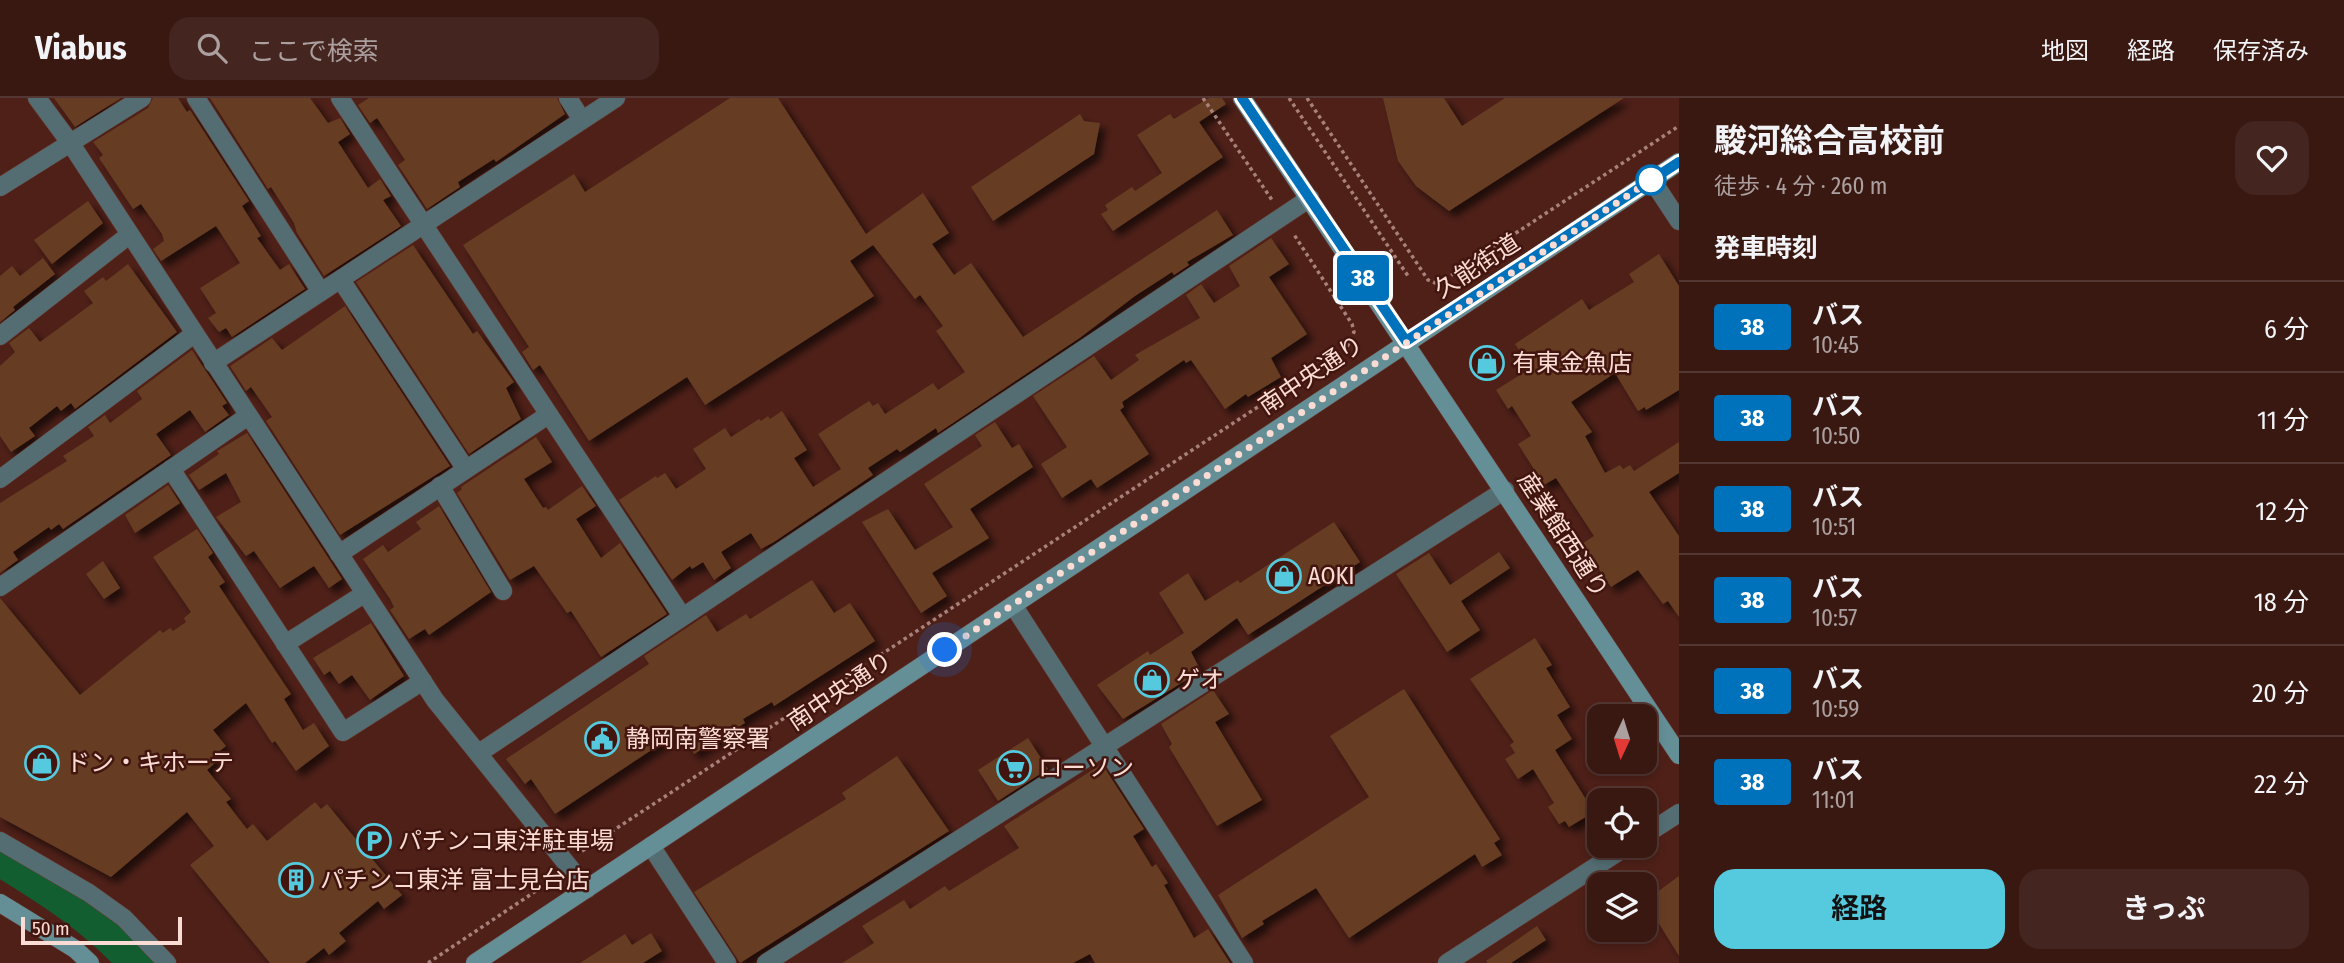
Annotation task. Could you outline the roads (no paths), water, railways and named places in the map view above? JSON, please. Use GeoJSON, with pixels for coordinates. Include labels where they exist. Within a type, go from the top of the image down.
{"type":"FeatureCollection","features":[{"type":"Feature","properties":{"kind":"street"},"geometry":{"type":"LineString","coordinates":[[37,98],[71,144],[423,681],[587,889]]}},
{"type":"Feature","properties":{"kind":"street"},"geometry":{"type":"LineString","coordinates":[[0,187],[142,98]]}},
{"type":"Feature","properties":{"kind":"street"},"geometry":{"type":"LineString","coordinates":[[196,98],[321,292]]}},
{"type":"Feature","properties":{"kind":"street"},"geometry":{"type":"LineString","coordinates":[[340,98],[682,616]]}},
{"type":"Feature","properties":{"kind":"street"},"geometry":{"type":"LineString","coordinates":[[568,98],[582,120]]}},
{"type":"Feature","properties":{"kind":"street"},"geometry":{"type":"LineString","coordinates":[[213,363],[616,98]]}},
{"type":"Feature","properties":{"kind":"street"},"geometry":{"type":"LineString","coordinates":[[1242,98],[1406,341]]}},
{"type":"Feature","properties":{"kind":"street","name":"久能街道"},"geometry":{"type":"LineString","coordinates":[[1406,341],[1679,162]]}},
{"type":"Feature","properties":{"kind":"street"},"geometry":{"type":"LineString","coordinates":[[1652,180],[1679,221]]}},
{"type":"Feature","properties":{"kind":"street"},"geometry":{"type":"LineString","coordinates":[[479,753],[1310,198]]}},
{"type":"Feature","properties":{"kind":"street"},"geometry":{"type":"LineString","coordinates":[[0,336],[129,234]]}},
{"type":"Feature","properties":{"kind":"street"},"geometry":{"type":"LineString","coordinates":[[341,280],[465,468]]}},
{"type":"Feature","properties":{"kind":"street"},"geometry":{"type":"LineString","coordinates":[[0,479],[194,334]]}},
{"type":"Feature","properties":{"kind":"street","name":"産業館西通り"},"geometry":{"type":"LineString","coordinates":[[1406,341],[1678,752]]}},
{"type":"Feature","properties":{"kind":"street","name":"南中央通り"},"geometry":{"type":"LineString","coordinates":[[475,963],[1406,341]]}},
{"type":"Feature","properties":{"kind":"street"},"geometry":{"type":"LineString","coordinates":[[339,554],[548,415]]}},
{"type":"Feature","properties":{"kind":"street"},"geometry":{"type":"LineString","coordinates":[[0,587],[248,416]]}},
{"type":"Feature","properties":{"kind":"street"},"geometry":{"type":"LineString","coordinates":[[171,469],[343,732],[423,681]]}},
{"type":"Feature","properties":{"kind":"street"},"geometry":{"type":"LineString","coordinates":[[440,486],[503,591]]}},
{"type":"Feature","properties":{"kind":"street"},"geometry":{"type":"LineString","coordinates":[[766,963],[1505,490]]}},
{"type":"Feature","properties":{"kind":"street"},"geometry":{"type":"LineString","coordinates":[[285,644],[364,594]]}},
{"type":"Feature","properties":{"kind":"street"},"geometry":{"type":"LineString","coordinates":[[1013,605],[1244,963]]}},
{"type":"Feature","properties":{"kind":"street"},"geometry":{"type":"LineString","coordinates":[[1657,827],[1679,813]]}},
{"type":"Feature","properties":{"kind":"street"},"geometry":{"type":"LineString","coordinates":[[0,841],[89,892],[124,918],[167,963]]}},
{"type":"Feature","properties":{"kind":"street"},"geometry":{"type":"LineString","coordinates":[[651,846],[727,963]]}},
{"type":"Feature","properties":{"kind":"street"},"geometry":{"type":"LineString","coordinates":[[1447,963],[1609,858]]}},
{"type":"Feature","properties":{"kind":"street"},"geometry":{"type":"LineString","coordinates":[[0,903],[75,949],[90,963]]}},
{"type":"Feature","properties":{"kind":"waterway"},"geometry":{"type":"LineString","coordinates":[[0,857],[56,892],[90,918],[138,963]]}},
{"type":"Feature","properties":{"kind":"place","name":"有東金魚店"},"geometry":{"type":"Point","coordinates":[1487,363]}},
{"type":"Feature","properties":{"kind":"place","name":"AOKI"},"geometry":{"type":"Point","coordinates":[1284,576]}},
{"type":"Feature","properties":{"kind":"place","name":"ゲオ"},"geometry":{"type":"Point","coordinates":[1152,680]}},
{"type":"Feature","properties":{"kind":"place","name":"静岡南警察署"},"geometry":{"type":"Point","coordinates":[602,739]}},
{"type":"Feature","properties":{"kind":"place","name":"ドン・キホーテ"},"geometry":{"type":"Point","coordinates":[42,763]}},
{"type":"Feature","properties":{"kind":"place","name":"ローソン"},"geometry":{"type":"Point","coordinates":[1014,768]}},
{"type":"Feature","properties":{"kind":"place","name":"パチンコ東洋駐車場"},"geometry":{"type":"Point","coordinates":[374,841]}},
{"type":"Feature","properties":{"kind":"place","name":"パチンコ東洋 富士見台店"},"geometry":{"type":"Point","coordinates":[296,880]}}]}
